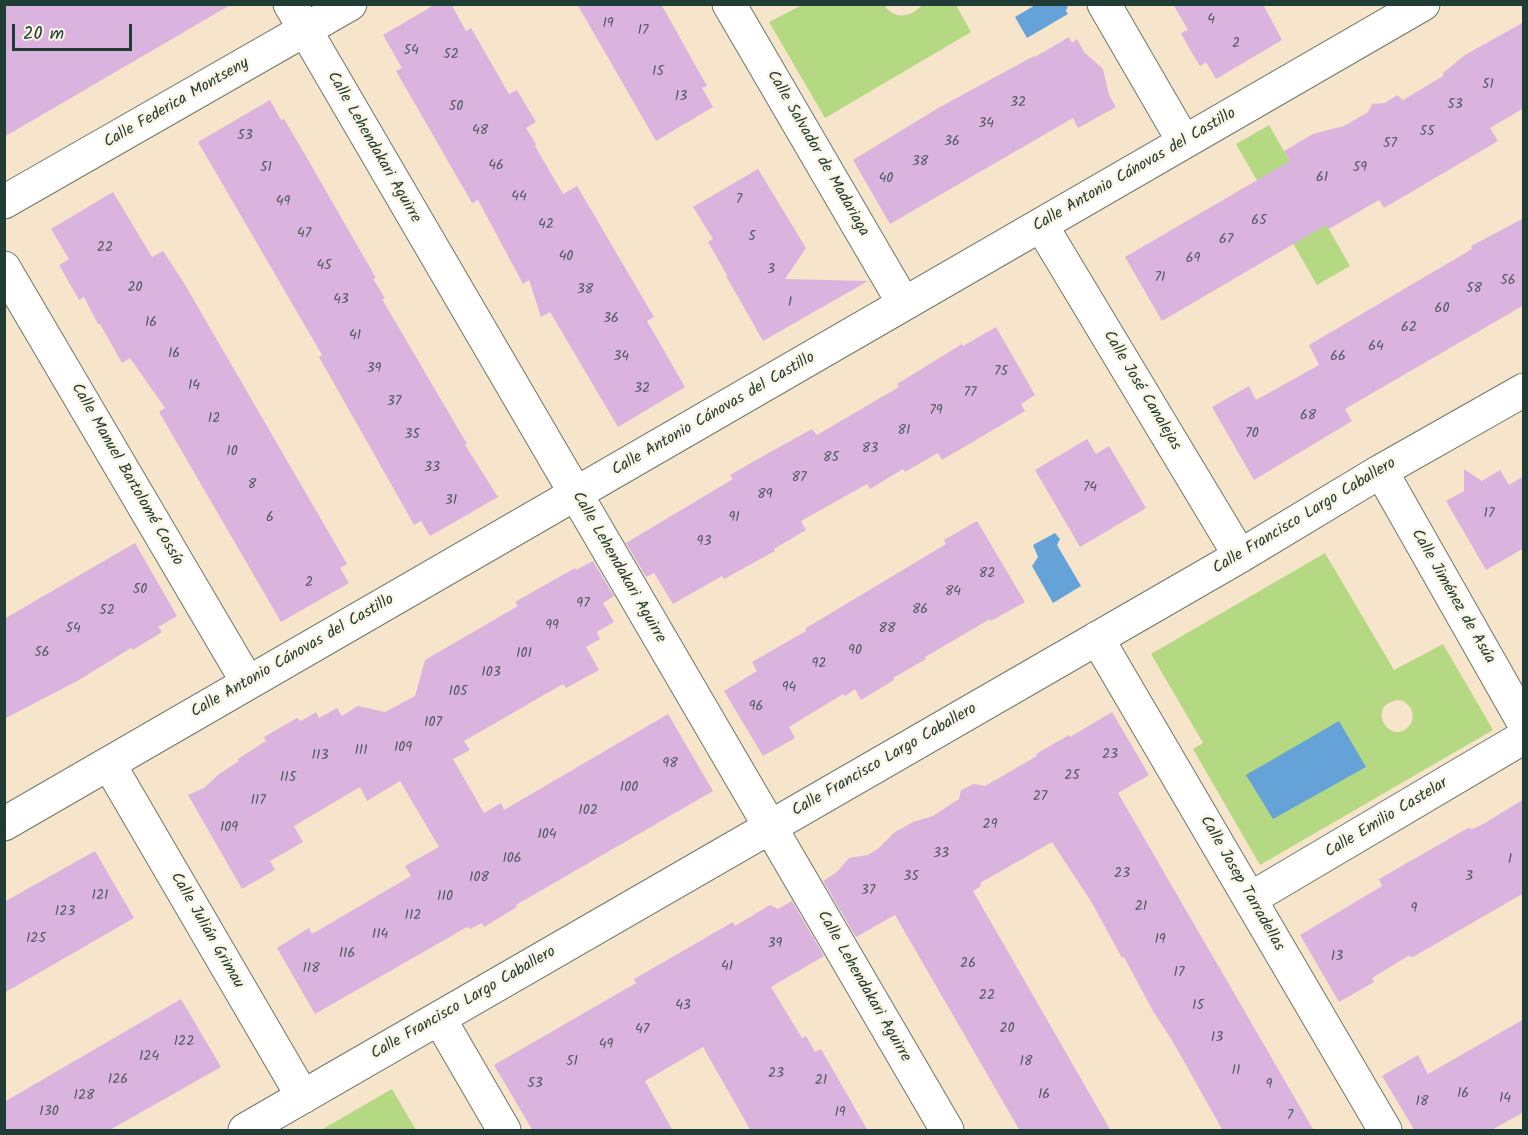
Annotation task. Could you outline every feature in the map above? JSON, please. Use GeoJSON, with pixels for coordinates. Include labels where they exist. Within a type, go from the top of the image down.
{"type":"FeatureCollection","features":[{"type":"Feature","properties":{"kind":"street","name":"Calle Federica Montseny"},"geometry":{"type":"LineString","coordinates":[[4,202],[297,18],[350,4]]}},
{"type":"Feature","properties":{"kind":"street","name":"Calle Salvador de Madariaga"},"geometry":{"type":"LineString","coordinates":[[729,4],[904,304]]}},
{"type":"Feature","properties":{"kind":"street"},"geometry":{"type":"LineString","coordinates":[[1104,4],[1184,142]]}},
{"type":"Feature","properties":{"kind":"street","name":"Calle Antonio Cánovas del Castillo"},"geometry":{"type":"LineString","coordinates":[[4,824],[1423,4]]}},
{"type":"Feature","properties":{"kind":"street","name":"Calle Lehendakari Aguirre"},"geometry":{"type":"LineString","coordinates":[[297,18],[947,1131]]}},
{"type":"Feature","properties":{"kind":"street","name":"Calle José Canalejas"},"geometry":{"type":"LineString","coordinates":[[1041,225],[1240,556]]}},
{"type":"Feature","properties":{"kind":"street","name":"Calle Manuel Bartolomé Cossío"},"geometry":{"type":"LineString","coordinates":[[4,268],[248,683]]}},
{"type":"Feature","properties":{"kind":"street","name":"Calle Francisco Largo Caballero"},"geometry":{"type":"LineString","coordinates":[[245,1131],[1524,390]]}},
{"type":"Feature","properties":{"kind":"street","name":"Calle Jiménez de Asúa"},"geometry":{"type":"LineString","coordinates":[[1381,471],[1524,723]]}},
{"type":"Feature","properties":{"kind":"street","name":"Calle Josep Tarradellas"},"geometry":{"type":"LineString","coordinates":[[1097,638],[1385,1131]]}},
{"type":"Feature","properties":{"kind":"street","name":"Calle Emilio Castelar"},"geometry":{"type":"LineString","coordinates":[[1250,899],[1524,737]]}},
{"type":"Feature","properties":{"kind":"street","name":"Calle Julián Grimau"},"geometry":{"type":"LineString","coordinates":[[109,764],[303,1097]]}},
{"type":"Feature","properties":{"kind":"street"},"geometry":{"type":"LineString","coordinates":[[439,1018],[504,1131]]}},
{"type":"Feature","properties":{"kind":"green space"},"geometry":{"type":"Polygon","coordinates":[[[802,5],[884,5],[893,13],[903,16],[913,13],[922,5],[956,5],[971,32],[825,118],[769,22],[802,5]]]}},
{"type":"Feature","properties":{"kind":"green space"},"geometry":{"type":"Polygon","coordinates":[[[1269,125],[1350,266],[1317,285],[1236,144],[1269,125]]]}},
{"type":"Feature","properties":{"kind":"green space"},"geometry":{"type":"Polygon","coordinates":[[[1325,553],[1394,670],[1443,644],[1493,730],[1260,865],[1193,749],[1203,743],[1151,654],[1325,553]],[[1403,701],[1388,703],[1383,709],[1384,723],[1395,732],[1402,731],[1411,724],[1413,715],[1411,708],[1403,701]]]}},
{"type":"Feature","properties":{"kind":"green space"},"geometry":{"type":"Polygon","coordinates":[[[392,1089],[416,1130],[321,1130],[392,1089]]]}},
{"type":"Feature","properties":{"kind":"water"},"geometry":{"type":"Polygon","coordinates":[[[1037,4],[1068,5],[1066,11],[1068,14],[1027,38],[1015,17],[1037,4]]]}},
{"type":"Feature","properties":{"kind":"water"},"geometry":{"type":"Polygon","coordinates":[[[1055,533],[1060,539],[1057,545],[1081,586],[1053,603],[1032,566],[1038,557],[1033,545],[1055,533]]]}},
{"type":"Feature","properties":{"kind":"water"},"geometry":{"type":"Polygon","coordinates":[[[1339,721],[1366,767],[1273,819],[1246,775],[1339,721]]]}},
{"type":"Feature","properties":{"kind":"building"},"geometry":{"type":"Polygon","coordinates":[[[4,4],[232,4],[4,137],[4,4]]]}},
{"type":"Feature","properties":{"kind":"building"},"geometry":{"type":"Polygon","coordinates":[[[436,4],[451,4],[466,31],[471,28],[509,94],[517,90],[536,122],[526,128],[535,146],[563,194],[577,186],[654,317],[647,321],[685,387],[618,427],[550,312],[541,317],[529,280],[523,284],[478,200],[472,203],[396,71],[402,68],[383,35],[436,4]]]}},
{"type":"Feature","properties":{"kind":"building"},"geometry":{"type":"Polygon","coordinates":[[[577,4],[661,4],[707,86],[702,88],[713,107],[656,141],[577,4]]]}},
{"type":"Feature","properties":{"kind":"building"},"geometry":{"type":"Polygon","coordinates":[[[1173,4],[1263,4],[1282,40],[1216,79],[1206,62],[1200,66],[1190,50],[1181,33],[1188,30],[1173,4]]]}},
{"type":"Feature","properties":{"kind":"building"},"geometry":{"type":"Polygon","coordinates":[[[1524,22],[1524,108],[1490,128],[1498,141],[1384,208],[1379,200],[1329,229],[1326,225],[1162,321],[1125,257],[1290,161],[1284,151],[1313,134],[1344,126],[1368,112],[1372,104],[1385,103],[1397,95],[1403,100],[1443,76],[1443,73],[1465,55],[1524,22]]]}},
{"type":"Feature","properties":{"kind":"building"},"geometry":{"type":"Polygon","coordinates":[[[1069,37],[1072,43],[1077,39],[1084,52],[1103,69],[1109,95],[1116,107],[1078,128],[1073,118],[890,224],[853,160],[940,107],[1069,37]]]}},
{"type":"Feature","properties":{"kind":"building"},"geometry":{"type":"Polygon","coordinates":[[[270,100],[281,120],[284,119],[376,278],[373,279],[385,298],[382,299],[467,444],[465,445],[498,497],[430,536],[421,521],[414,525],[319,357],[322,355],[198,142],[270,100]]]}},
{"type":"Feature","properties":{"kind":"building"},"geometry":{"type":"Polygon","coordinates":[[[758,169],[806,248],[785,279],[868,281],[763,341],[708,242],[713,239],[693,207],[758,169]]]}},
{"type":"Feature","properties":{"kind":"building"},"geometry":{"type":"Polygon","coordinates":[[[113,192],[152,257],[163,251],[184,283],[347,564],[340,568],[349,583],[281,622],[159,412],[165,408],[130,358],[122,363],[84,297],[79,300],[59,265],[69,259],[51,229],[113,192]]]}},
{"type":"Feature","properties":{"kind":"building"},"geometry":{"type":"Polygon","coordinates":[[[1524,218],[1524,305],[1345,409],[1352,421],[1254,480],[1212,407],[1249,386],[1256,400],[1319,365],[1309,345],[1472,249],[1471,246],[1524,218]]]}},
{"type":"Feature","properties":{"kind":"building"},"geometry":{"type":"Polygon","coordinates":[[[996,327],[1035,395],[1021,404],[1025,411],[942,460],[938,453],[905,472],[903,469],[870,489],[867,484],[801,521],[806,530],[774,549],[775,551],[724,579],[722,576],[673,604],[654,573],[646,577],[626,543],[733,479],[730,475],[812,429],[817,435],[899,387],[897,384],[962,344],[963,346],[996,327]]]}},
{"type":"Feature","properties":{"kind":"building"},"geometry":{"type":"Polygon","coordinates":[[[1087,439],[1096,454],[1109,446],[1146,508],[1080,547],[1035,470],[1087,439]]]}},
{"type":"Feature","properties":{"kind":"building"},"geometry":{"type":"Polygon","coordinates":[[[1464,469],[1482,481],[1500,470],[1509,485],[1524,476],[1524,548],[1486,570],[1446,501],[1464,491],[1464,469]]]}},
{"type":"Feature","properties":{"kind":"building"},"geometry":{"type":"Polygon","coordinates":[[[977,521],[1025,602],[991,621],[990,619],[925,657],[926,659],[861,700],[855,689],[845,696],[843,694],[789,727],[795,738],[763,756],[724,691],[757,671],[752,662],[946,544],[944,540],[977,521]]]}},
{"type":"Feature","properties":{"kind":"building"},"geometry":{"type":"Polygon","coordinates":[[[135,543],[177,616],[158,627],[162,632],[133,650],[131,648],[79,680],[4,719],[4,619],[135,543]]]}},
{"type":"Feature","properties":{"kind":"building"},"geometry":{"type":"Polygon","coordinates":[[[593,561],[614,596],[603,603],[614,622],[597,632],[600,639],[586,647],[599,670],[566,688],[563,684],[464,741],[470,750],[453,759],[484,813],[501,803],[504,810],[668,714],[713,791],[516,905],[517,907],[484,927],[482,923],[470,929],[467,927],[315,1014],[277,948],[309,928],[312,934],[411,876],[405,866],[439,847],[400,781],[367,801],[360,787],[294,826],[303,842],[270,861],[275,870],[242,889],[188,795],[204,788],[219,774],[239,761],[238,759],[266,741],[264,737],[297,718],[301,721],[316,712],[319,718],[337,708],[342,716],[358,706],[385,712],[415,696],[425,660],[518,606],[515,602],[575,568],[576,570],[593,561]]]}},
{"type":"Feature","properties":{"kind":"building"},"geometry":{"type":"Polygon","coordinates":[[[1112,712],[1149,775],[1118,793],[1314,1131],[1223,1131],[1124,957],[1122,958],[1092,903],[1052,842],[980,883],[981,886],[973,891],[1111,1131],[1020,1131],[895,915],[856,937],[823,881],[837,872],[849,858],[868,855],[879,848],[895,832],[913,822],[933,816],[959,799],[961,790],[974,784],[985,786],[1037,756],[1036,754],[1112,712]]]}},
{"type":"Feature","properties":{"kind":"building"},"geometry":{"type":"Polygon","coordinates":[[[1524,799],[1524,893],[1413,957],[1408,956],[1372,978],[1374,982],[1339,1002],[1300,935],[1382,886],[1379,879],[1468,828],[1473,829],[1485,823],[1524,799]]]}},
{"type":"Feature","properties":{"kind":"building"},"geometry":{"type":"Polygon","coordinates":[[[95,851],[134,918],[4,993],[4,902],[95,851]]]}},
{"type":"Feature","properties":{"kind":"building"},"geometry":{"type":"Polygon","coordinates":[[[792,901],[824,956],[771,987],[802,1038],[806,1036],[815,1052],[821,1049],[868,1131],[751,1131],[703,1047],[645,1081],[673,1131],[533,1131],[494,1065],[636,983],[634,979],[733,922],[735,926],[770,905],[778,909],[792,901]]]}},
{"type":"Feature","properties":{"kind":"building"},"geometry":{"type":"Polygon","coordinates":[[[181,999],[221,1067],[108,1131],[4,1131],[4,1102],[181,999]]]}},
{"type":"Feature","properties":{"kind":"building"},"geometry":{"type":"Polygon","coordinates":[[[1524,1019],[1524,1112],[1490,1131],[1415,1131],[1382,1076],[1418,1055],[1428,1074],[1524,1019]]]}}]}
